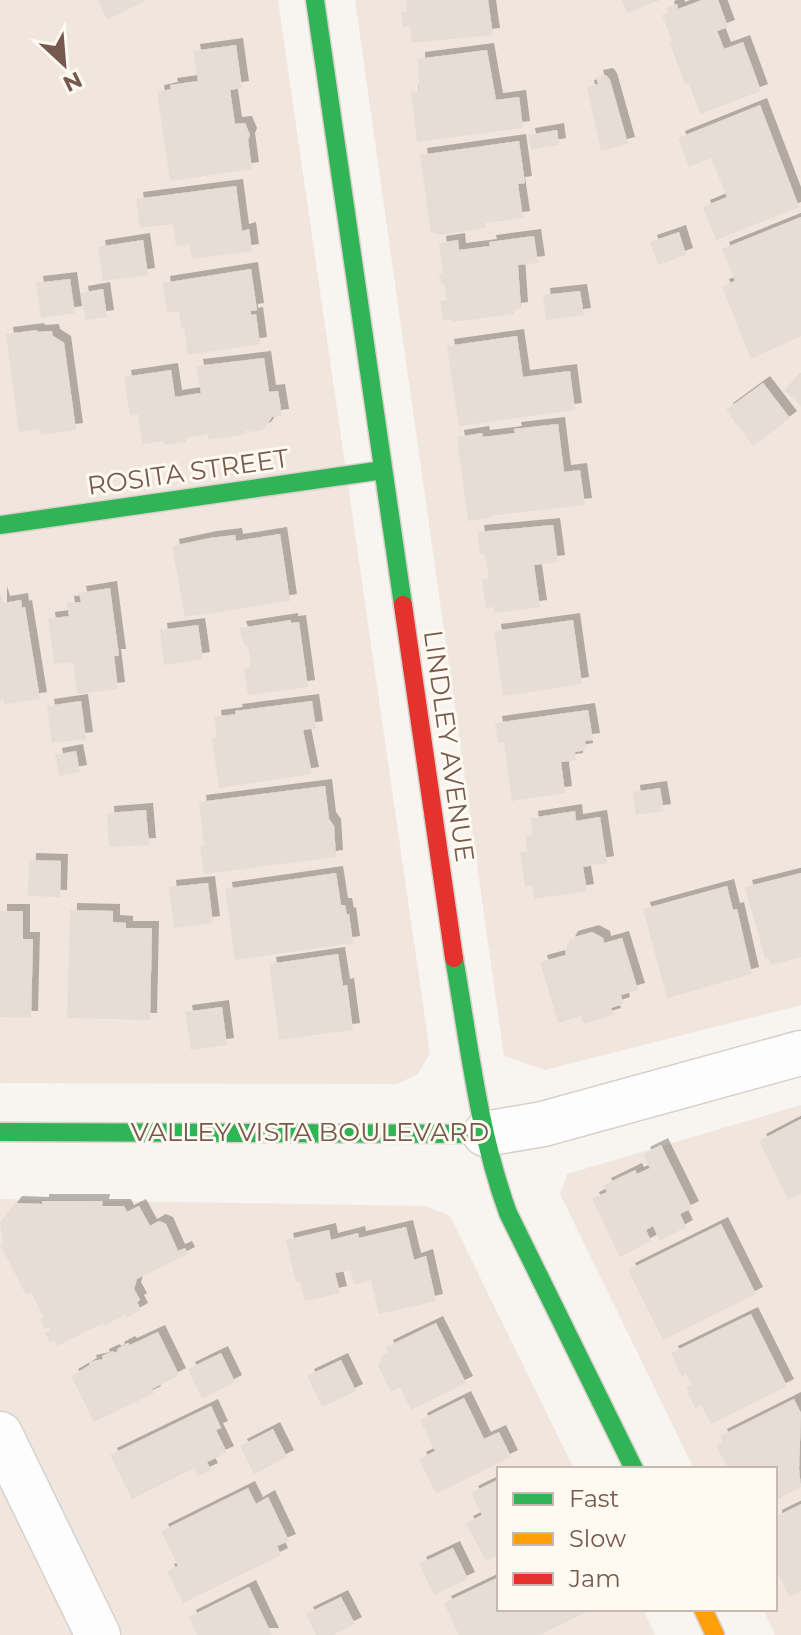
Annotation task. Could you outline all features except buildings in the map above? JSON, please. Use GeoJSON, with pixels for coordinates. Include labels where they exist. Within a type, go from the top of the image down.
{"type":"FeatureCollection","features":[{"type":"Feature","properties":{"kind":"street","name":"LINDLEY AVENUE"},"geometry":{"type":"LineString","coordinates":[[315,0],[451,939],[485,1134],[508,1213],[633,1467]]}},
{"type":"Feature","properties":{"kind":"street","name":"ROSITA STREET"},"geometry":{"type":"LineString","coordinates":[[0,525],[383,470]]}},
{"type":"Feature","properties":{"kind":"street","name":"VALLEY VISTA BOULEVARD"},"geometry":{"type":"LineString","coordinates":[[0,1132],[485,1134],[543,1124],[801,1053]]}},
{"type":"Feature","properties":{"kind":"street"},"geometry":{"type":"LineString","coordinates":[[0,1434],[98,1635]]}},
{"type":"Feature","properties":{"kind":"street"},"geometry":{"type":"LineString","coordinates":[[704,1611],[715,1635]]}},
{"type":"Feature","properties":{"kind":"shaded area"},"geometry":{"type":"Polygon","coordinates":[[[0,0],[278,0],[430,1053],[418,1074],[397,1084],[0,1083],[0,0]]]}},
{"type":"Feature","properties":{"kind":"shaded area"},"geometry":{"type":"Polygon","coordinates":[[[355,0],[801,0],[801,1005],[545,1070],[504,1056],[355,0]]]}},
{"type":"Feature","properties":{"kind":"shaded area"},"geometry":{"type":"Polygon","coordinates":[[[801,1105],[801,1635],[775,1635],[764,1611],[777,1611],[777,1467],[693,1467],[560,1194],[567,1174],[801,1105]]]}},
{"type":"Feature","properties":{"kind":"shaded area"},"geometry":{"type":"Polygon","coordinates":[[[0,1199],[426,1206],[450,1216],[573,1467],[497,1467],[497,1611],[644,1611],[655,1635],[0,1635],[0,1199]]]}},
{"type":"Feature","properties":{"kind":"traffic: fast"},"geometry":{"type":"LineString","coordinates":[[315,0],[403,605]]}},
{"type":"Feature","properties":{"kind":"traffic: fast"},"geometry":{"type":"LineString","coordinates":[[0,525],[383,470]]}},
{"type":"Feature","properties":{"kind":"traffic: fast"},"geometry":{"type":"LineString","coordinates":[[454,958],[482,1119],[508,1213],[633,1467]]}},
{"type":"Feature","properties":{"kind":"traffic: fast"},"geometry":{"type":"LineString","coordinates":[[0,1132],[485,1134]]}},
{"type":"Feature","properties":{"kind":"traffic: slow"},"geometry":{"type":"LineString","coordinates":[[704,1611],[715,1635]]}},
{"type":"Feature","properties":{"kind":"traffic: jam"},"geometry":{"type":"LineString","coordinates":[[403,605],[454,958]]}}]}
